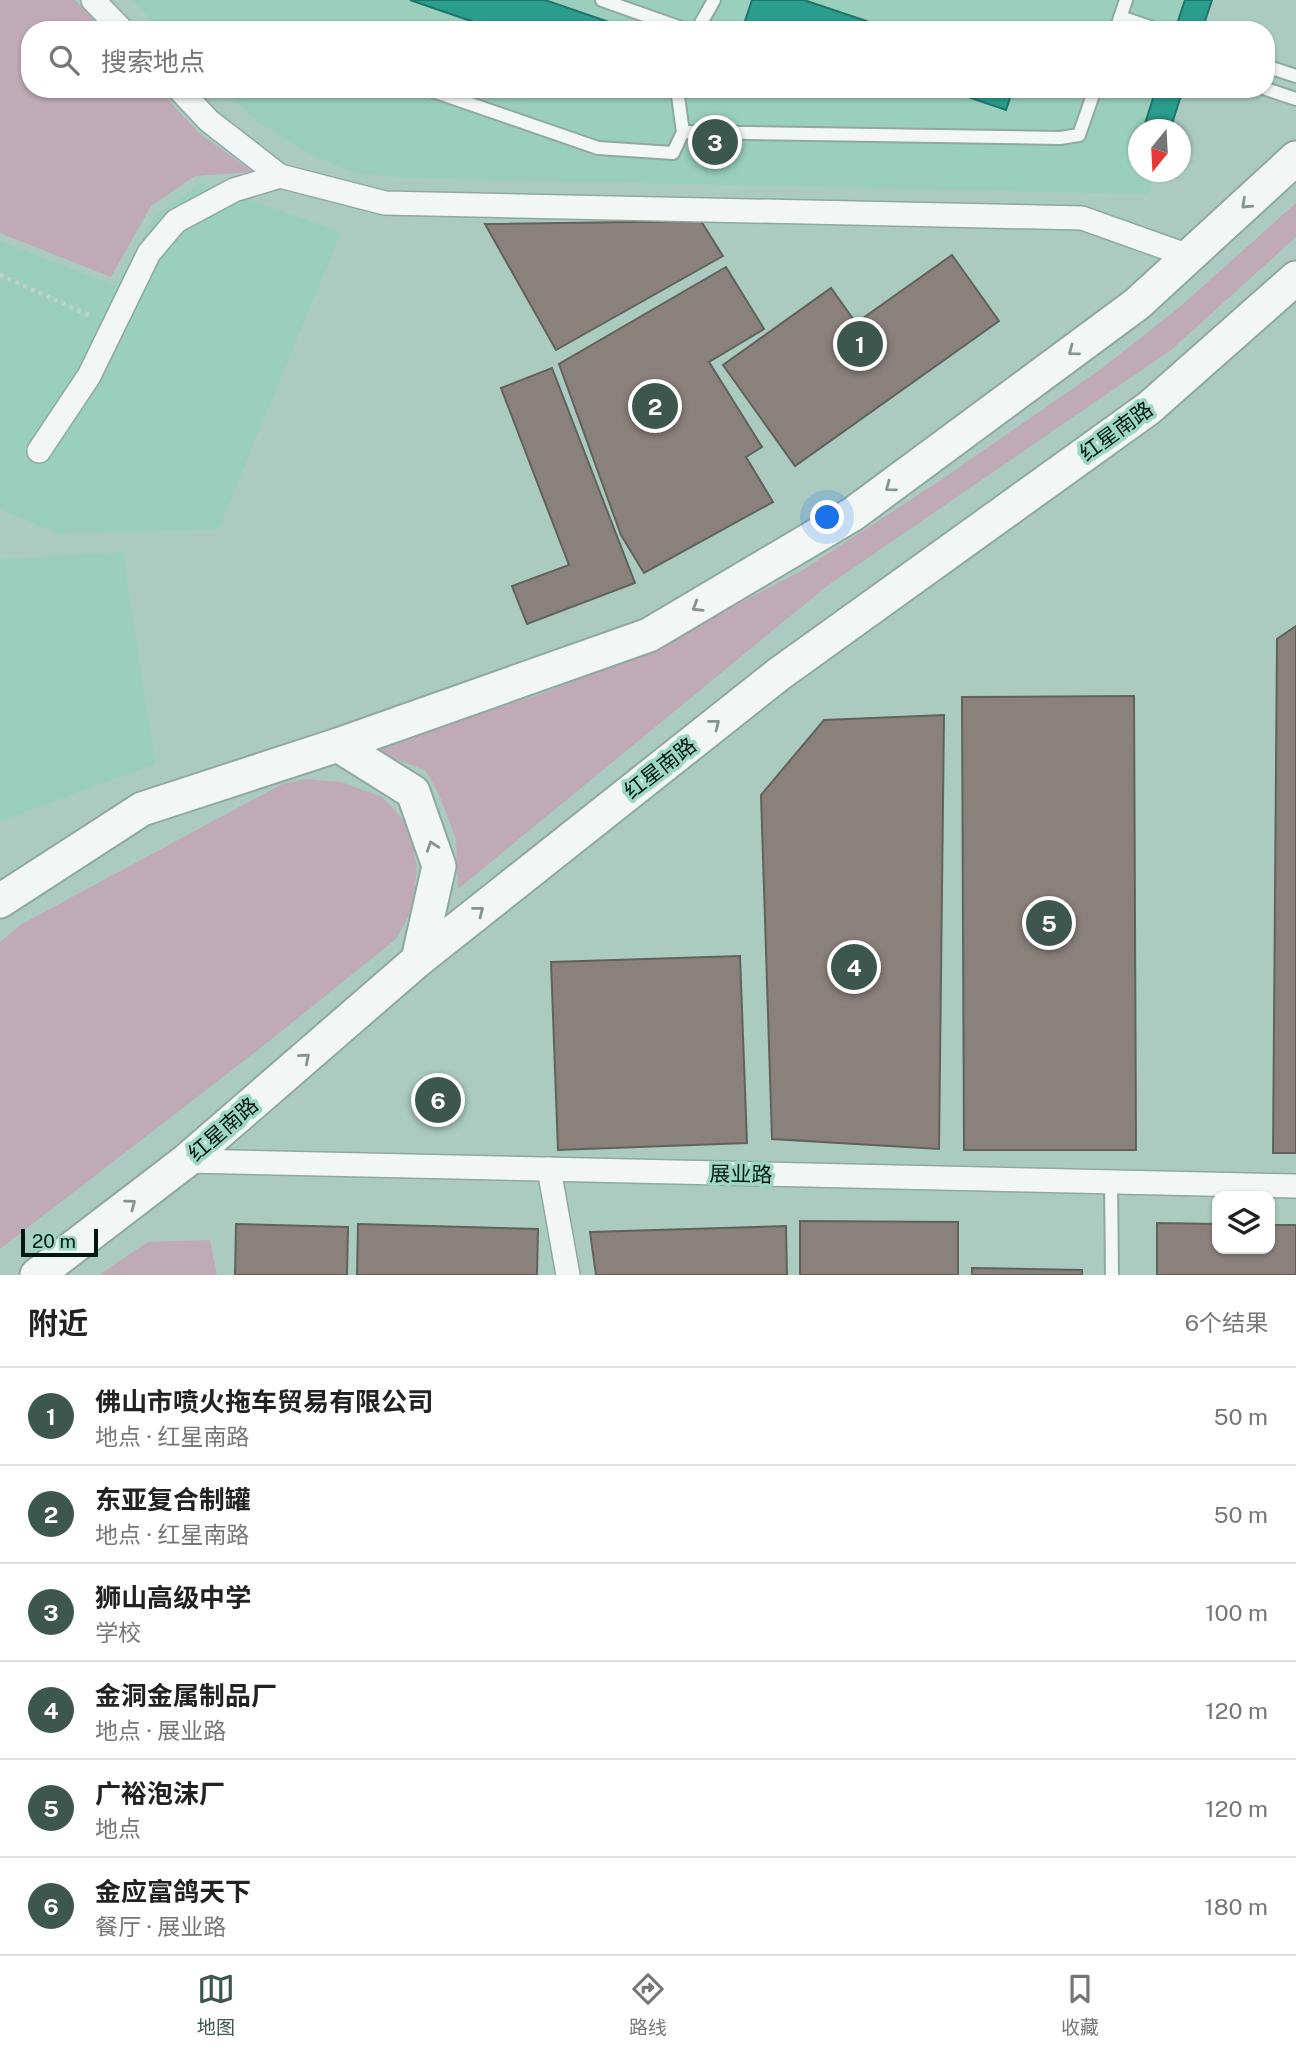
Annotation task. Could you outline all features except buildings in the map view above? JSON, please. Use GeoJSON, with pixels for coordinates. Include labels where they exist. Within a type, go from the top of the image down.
{"type":"FeatureCollection","features":[{"type":"Feature","properties":{"kind":"main road"},"geometry":{"type":"LineString","coordinates":[[0,901],[142,809],[338,746],[649,635],[853,514],[1137,304],[1296,158]]}},
{"type":"Feature","properties":{"kind":"main road","name":"红星南路"},"geometry":{"type":"LineString","coordinates":[[37,1275],[186,1161],[418,960],[779,674],[1149,408],[1296,278]]}},
{"type":"Feature","properties":{"kind":"main road"},"geometry":{"type":"LineString","coordinates":[[338,746],[413,792],[439,866],[418,960]]}},
{"type":"Feature","properties":{"kind":"street"},"geometry":{"type":"LineString","coordinates":[[93,0],[113,21]]}},
{"type":"Feature","properties":{"kind":"street"},"geometry":{"type":"LineString","coordinates":[[187,98],[209,121],[280,176],[385,203],[1082,218],[1189,256]]}},
{"type":"Feature","properties":{"kind":"street"},"geometry":{"type":"LineString","coordinates":[[40,451],[89,376],[149,253],[176,221],[234,190],[280,176]]}},
{"type":"Feature","properties":{"kind":"street","name":"展业路"},"geometry":{"type":"LineString","coordinates":[[186,1161],[1296,1186]]}},
{"type":"Feature","properties":{"kind":"street"},"geometry":{"type":"LineString","coordinates":[[549,1169],[568,1275]]}},
{"type":"Feature","properties":{"kind":"lane"},"geometry":{"type":"LineString","coordinates":[[602,0],[662,21]]}},
{"type":"Feature","properties":{"kind":"lane"},"geometry":{"type":"LineString","coordinates":[[702,21],[714,0]]}},
{"type":"Feature","properties":{"kind":"lane"},"geometry":{"type":"LineString","coordinates":[[1119,21],[1126,0]]}},
{"type":"Feature","properties":{"kind":"lane"},"geometry":{"type":"LineString","coordinates":[[1275,69],[1296,76]]}},
{"type":"Feature","properties":{"kind":"lane"},"geometry":{"type":"LineString","coordinates":[[1275,92],[1296,99]]}},
{"type":"Feature","properties":{"kind":"lane"},"geometry":{"type":"LineString","coordinates":[[453,98],[598,148],[673,153],[683,132],[678,98]]}},
{"type":"Feature","properties":{"kind":"lane"},"geometry":{"type":"LineString","coordinates":[[683,132],[1060,138],[1079,135],[1092,98]]}},
{"type":"Feature","properties":{"kind":"lane"},"geometry":{"type":"LineString","coordinates":[[1111,1182],[1112,1275]]}},
{"type":"Feature","properties":{"kind":"path"},"geometry":{"type":"LineString","coordinates":[[0,275],[113,326]]}},
{"type":"Feature","properties":{"kind":"shaded area"},"geometry":{"type":"Polygon","coordinates":[[[0,0],[75,0],[95,21],[21,21],[21,98],[166,98],[199,133],[253,172],[195,176],[151,206],[111,277],[0,233],[0,0]]]}},
{"type":"Feature","properties":{"kind":"shaded area"},"geometry":{"type":"Polygon","coordinates":[[[132,0],[1212,0],[1205,21],[153,21],[132,0]]]}},
{"type":"Feature","properties":{"kind":"shaded area"},"geometry":{"type":"Polygon","coordinates":[[[233,98],[1180,98],[1173,119],[1128,119],[1128,182],[1152,182],[1148,194],[405,178],[356,173],[311,155],[257,121],[233,98]]]}},
{"type":"Feature","properties":{"kind":"shaded area"},"geometry":{"type":"Polygon","coordinates":[[[201,183],[341,232],[218,530],[57,533],[0,509],[0,241],[115,286],[157,214],[201,183]]]}},
{"type":"Feature","properties":{"kind":"shaded area"},"geometry":{"type":"Polygon","coordinates":[[[1296,203],[1296,237],[1171,350],[827,586],[458,889],[456,839],[438,792],[425,770],[368,749],[541,694],[637,656],[803,570],[941,480],[1101,369],[1182,305],[1296,203]]]}},
{"type":"Feature","properties":{"kind":"shaded area"},"geometry":{"type":"Polygon","coordinates":[[[123,552],[155,764],[0,821],[0,559],[123,552]]]}},
{"type":"Feature","properties":{"kind":"shaded area"},"geometry":{"type":"Polygon","coordinates":[[[306,779],[341,782],[382,797],[409,826],[417,866],[413,908],[396,939],[258,1050],[0,1249],[0,942],[22,924],[282,784],[306,779]]]}},
{"type":"Feature","properties":{"kind":"shaded area"},"geometry":{"type":"Polygon","coordinates":[[[210,1240],[217,1275],[99,1275],[148,1242],[210,1240]]]}},
{"type":"Feature","properties":{"kind":"place","name":"狮山高级中学"},"geometry":{"type":"Point","coordinates":[715,142]}},
{"type":"Feature","properties":{"kind":"place","name":"佛山市喷火拖车贸易有限公司"},"geometry":{"type":"Point","coordinates":[860,344]}},
{"type":"Feature","properties":{"kind":"place","name":"东亚复合制罐"},"geometry":{"type":"Point","coordinates":[655,406]}},
{"type":"Feature","properties":{"kind":"place","name":"广裕泡沫厂"},"geometry":{"type":"Point","coordinates":[1049,923]}},
{"type":"Feature","properties":{"kind":"place","name":"金洞金属制品厂"},"geometry":{"type":"Point","coordinates":[854,967]}},
{"type":"Feature","properties":{"kind":"place","name":"金应富鸽天下"},"geometry":{"type":"Point","coordinates":[438,1100]}}]}
